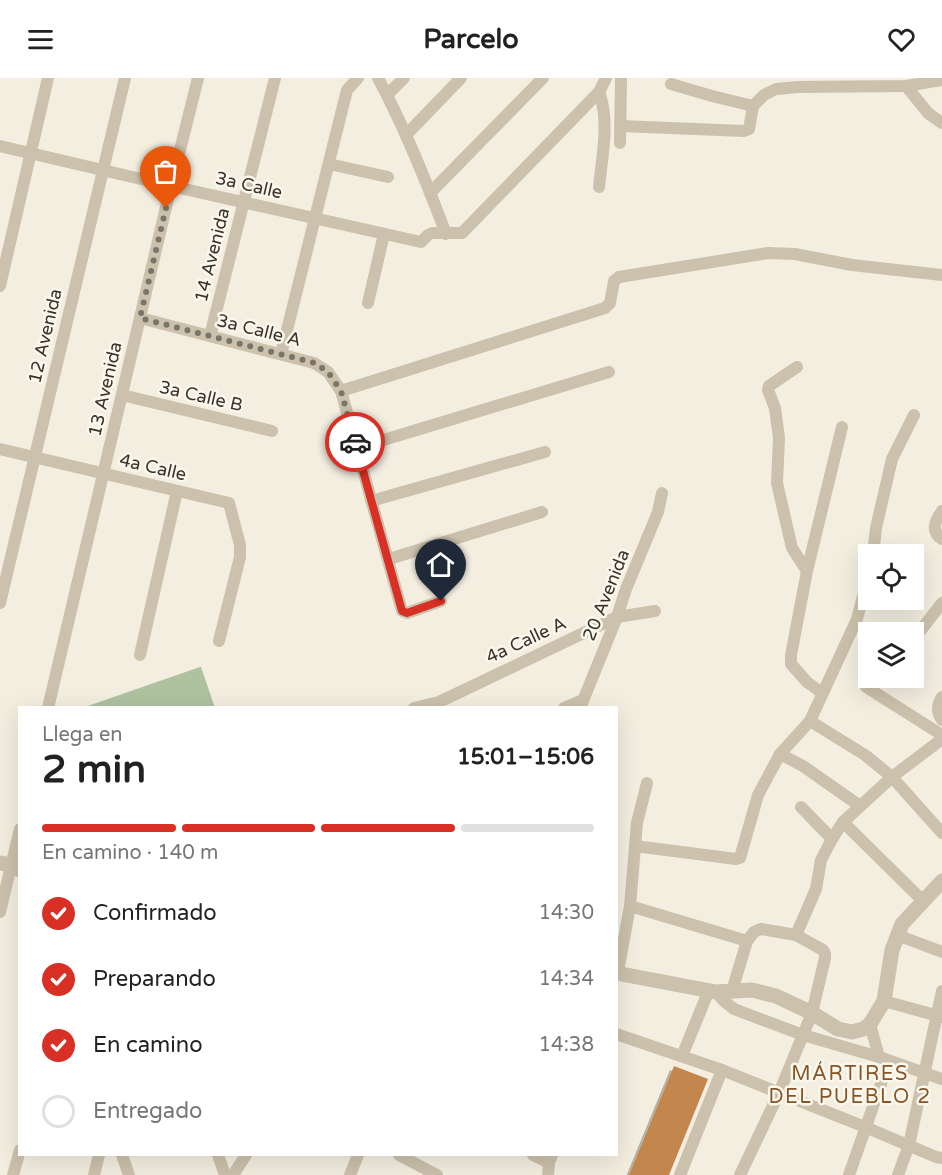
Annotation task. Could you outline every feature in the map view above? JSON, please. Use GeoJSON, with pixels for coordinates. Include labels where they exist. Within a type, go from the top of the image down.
{"type":"FeatureCollection","features":[{"type":"Feature","properties":{"kind":"street"},"geometry":{"type":"LineString","coordinates":[[0,286],[48,78]]}},
{"type":"Feature","properties":{"kind":"street","name":"12 Avenida"},"geometry":{"type":"LineString","coordinates":[[0,603],[125,78]]}},
{"type":"Feature","properties":{"kind":"street","name":"13 Avenida"},"geometry":{"type":"LineString","coordinates":[[48,706],[198,78]]}},
{"type":"Feature","properties":{"kind":"street","name":"14 Avenida"},"geometry":{"type":"LineString","coordinates":[[210,336],[275,78]]}},
{"type":"Feature","properties":{"kind":"street"},"geometry":{"type":"LineString","coordinates":[[281,354],[346,90],[358,78]]}},
{"type":"Feature","properties":{"kind":"street"},"geometry":{"type":"LineString","coordinates":[[378,78],[406,135],[446,234],[462,233],[599,92],[606,78]]}},
{"type":"Feature","properties":{"kind":"street"},"geometry":{"type":"LineString","coordinates":[[387,95],[404,78]]}},
{"type":"Feature","properties":{"kind":"street"},"geometry":{"type":"LineString","coordinates":[[406,135],[461,78]]}},
{"type":"Feature","properties":{"kind":"street"},"geometry":{"type":"LineString","coordinates":[[430,193],[543,78]]}},
{"type":"Feature","properties":{"kind":"street"},"geometry":{"type":"LineString","coordinates":[[621,78],[621,143]]}},
{"type":"Feature","properties":{"kind":"street"},"geometry":{"type":"LineString","coordinates":[[621,126],[744,131],[749,129],[753,105],[764,95],[799,82],[906,86],[942,80]]}},
{"type":"Feature","properties":{"kind":"street"},"geometry":{"type":"LineString","coordinates":[[671,84],[753,105]]}},
{"type":"Feature","properties":{"kind":"street"},"geometry":{"type":"LineString","coordinates":[[906,86],[928,113],[942,123]]}},
{"type":"Feature","properties":{"kind":"street"},"geometry":{"type":"LineString","coordinates":[[599,92],[604,104],[599,187]]}},
{"type":"Feature","properties":{"kind":"street","name":"3a Calle"},"geometry":{"type":"LineString","coordinates":[[0,146],[421,242],[432,233],[446,234]]}},
{"type":"Feature","properties":{"kind":"street"},"geometry":{"type":"LineString","coordinates":[[329,164],[388,177]]}},
{"type":"Feature","properties":{"kind":"street"},"geometry":{"type":"LineString","coordinates":[[368,303],[384,234]]}},
{"type":"Feature","properties":{"kind":"street"},"geometry":{"type":"LineString","coordinates":[[341,391],[605,308],[610,303],[614,281],[619,277],[768,253],[795,254],[852,265],[942,275]]}},
{"type":"Feature","properties":{"kind":"street","name":"3a Calle A"},"geometry":{"type":"LineString","coordinates":[[140,318],[315,363],[328,372],[341,391],[402,611],[407,613],[441,601]]}},
{"type":"Feature","properties":{"kind":"street"},"geometry":{"type":"LineString","coordinates":[[797,367],[770,386],[768,390],[775,408],[779,438],[777,483],[792,548],[807,571]]}},
{"type":"Feature","properties":{"kind":"street"},"geometry":{"type":"LineString","coordinates":[[357,448],[609,372]]}},
{"type":"Feature","properties":{"kind":"street","name":"3a Calle B"},"geometry":{"type":"LineString","coordinates":[[122,395],[272,431]]}},
{"type":"Feature","properties":{"kind":"street"},"geometry":{"type":"LineString","coordinates":[[874,544],[892,459],[914,415]]}},
{"type":"Feature","properties":{"kind":"street"},"geometry":{"type":"LineString","coordinates":[[822,693],[807,682],[792,664],[791,655],[807,571],[843,427]]}},
{"type":"Feature","properties":{"kind":"street","name":"4a Calle"},"geometry":{"type":"LineString","coordinates":[[0,449],[229,503],[240,545],[240,557],[219,641]]}},
{"type":"Feature","properties":{"kind":"street"},"geometry":{"type":"LineString","coordinates":[[371,501],[544,452]]}},
{"type":"Feature","properties":{"kind":"street"},"geometry":{"type":"LineString","coordinates":[[140,655],[177,491]]}},
{"type":"Feature","properties":{"kind":"street","name":"20 Avenida"},"geometry":{"type":"LineString","coordinates":[[581,704],[658,512],[662,493]]}},
{"type":"Feature","properties":{"kind":"street"},"geometry":{"type":"LineString","coordinates":[[942,511],[934,528],[942,539]]}},
{"type":"Feature","properties":{"kind":"street"},"geometry":{"type":"LineString","coordinates":[[389,559],[542,512]]}},
{"type":"Feature","properties":{"kind":"street"},"geometry":{"type":"LineString","coordinates":[[924,626],[942,603]]}},
{"type":"Feature","properties":{"kind":"street","name":"4a Calle A"},"geometry":{"type":"LineString","coordinates":[[440,705],[617,617],[656,610]]}},
{"type":"Feature","properties":{"kind":"street"},"geometry":{"type":"LineString","coordinates":[[635,846],[740,858],[758,795],[780,754],[810,721],[859,610]]}},
{"type":"Feature","properties":{"kind":"street"},"geometry":{"type":"LineString","coordinates":[[796,935],[816,889],[822,860],[832,838],[843,822],[892,777],[942,737],[868,688]]}},
{"type":"Feature","properties":{"kind":"street"},"geometry":{"type":"LineString","coordinates":[[942,697],[937,708],[942,720]]}},
{"type":"Feature","properties":{"kind":"street"},"geometry":{"type":"LineString","coordinates":[[810,721],[865,755],[892,777],[942,833]]}},
{"type":"Feature","properties":{"kind":"street"},"geometry":{"type":"LineString","coordinates":[[780,754],[803,766],[860,807]]}},
{"type":"Feature","properties":{"kind":"street"},"geometry":{"type":"LineString","coordinates":[[618,968],[630,906],[637,823],[647,783]]}},
{"type":"Feature","properties":{"kind":"street"},"geometry":{"type":"LineString","coordinates":[[801,807],[832,838]]}},
{"type":"Feature","properties":{"kind":"street"},"geometry":{"type":"LineString","coordinates":[[843,822],[923,901]]}},
{"type":"Feature","properties":{"kind":"street"},"geometry":{"type":"LineString","coordinates":[[0,912],[18,836]]}},
{"type":"Feature","properties":{"kind":"street"},"geometry":{"type":"LineString","coordinates":[[618,973],[713,991],[752,990],[776,996],[812,1013],[838,1029],[852,1032],[863,1029],[870,1024],[884,1001],[892,950],[902,924],[942,881]]}},
{"type":"Feature","properties":{"kind":"street"},"geometry":{"type":"LineString","coordinates":[[630,906],[747,940]]}},
{"type":"Feature","properties":{"kind":"street"},"geometry":{"type":"LineString","coordinates":[[732,991],[747,940],[754,932],[761,929],[796,935],[823,950],[825,954],[812,1013],[740,1175]]}},
{"type":"Feature","properties":{"kind":"street"},"geometry":{"type":"LineString","coordinates":[[897,935],[942,952]]}},
{"type":"Feature","properties":{"kind":"street"},"geometry":{"type":"LineString","coordinates":[[713,991],[734,1009],[803,1035],[942,1079]]}},
{"type":"Feature","properties":{"kind":"street"},"geometry":{"type":"LineString","coordinates":[[682,1056],[713,991]]}},
{"type":"Feature","properties":{"kind":"street"},"geometry":{"type":"LineString","coordinates":[[898,1175],[909,1144],[939,1016],[942,991]]}},
{"type":"Feature","properties":{"kind":"street"},"geometry":{"type":"LineString","coordinates":[[884,1001],[939,1016]]}},
{"type":"Feature","properties":{"kind":"street"},"geometry":{"type":"LineString","coordinates":[[849,1175],[884,1059],[870,1024]]}},
{"type":"Feature","properties":{"kind":"street"},"geometry":{"type":"LineString","coordinates":[[618,1035],[722,1070],[942,1158]]}},
{"type":"Feature","properties":{"kind":"street"},"geometry":{"type":"LineString","coordinates":[[680,1175],[722,1070]]}},
{"type":"Feature","properties":{"kind":"street"},"geometry":{"type":"LineString","coordinates":[[14,1175],[19,1156]]}},
{"type":"Feature","properties":{"kind":"street"},"geometry":{"type":"LineString","coordinates":[[94,1175],[99,1156]]}},
{"type":"Feature","properties":{"kind":"street"},"geometry":{"type":"LineString","coordinates":[[122,1156],[129,1175]]}},
{"type":"Feature","properties":{"kind":"street"},"geometry":{"type":"LineString","coordinates":[[218,1156],[225,1175]]}},
{"type":"Feature","properties":{"kind":"street"},"geometry":{"type":"LineString","coordinates":[[233,1175],[245,1156]]}},
{"type":"Feature","properties":{"kind":"street"},"geometry":{"type":"LineString","coordinates":[[350,1175],[358,1156]]}},
{"type":"Feature","properties":{"kind":"street"},"geometry":{"type":"LineString","coordinates":[[401,1156],[437,1175]]}},
{"type":"Feature","properties":{"kind":"street"},"geometry":{"type":"LineString","coordinates":[[535,1156],[550,1164]]}},
{"type":"Feature","properties":{"kind":"green space"},"geometry":{"type":"Polygon","coordinates":[[[200,667],[214,706],[88,706],[200,667]]]}},
{"type":"Feature","properties":{"kind":"building"},"geometry":{"type":"Polygon","coordinates":[[[674,1066],[708,1079],[669,1175],[629,1175],[674,1066]]]}},
{"type":"Feature","properties":{"kind":"way so far"},"geometry":{"type":"LineString","coordinates":[[166,208],[140,318],[315,363],[328,372],[341,391],[355,442]]}},
{"type":"Feature","properties":{"kind":"district","name":"MÁRTIRES DEL PUEBLO 2"},"geometry":{"type":"Point","coordinates":[850,1084]}},
{"type":"Feature","properties":{"kind":"route"},"geometry":{"type":"LineString","coordinates":[[355,442],[402,611],[407,613],[441,601]]}}]}
